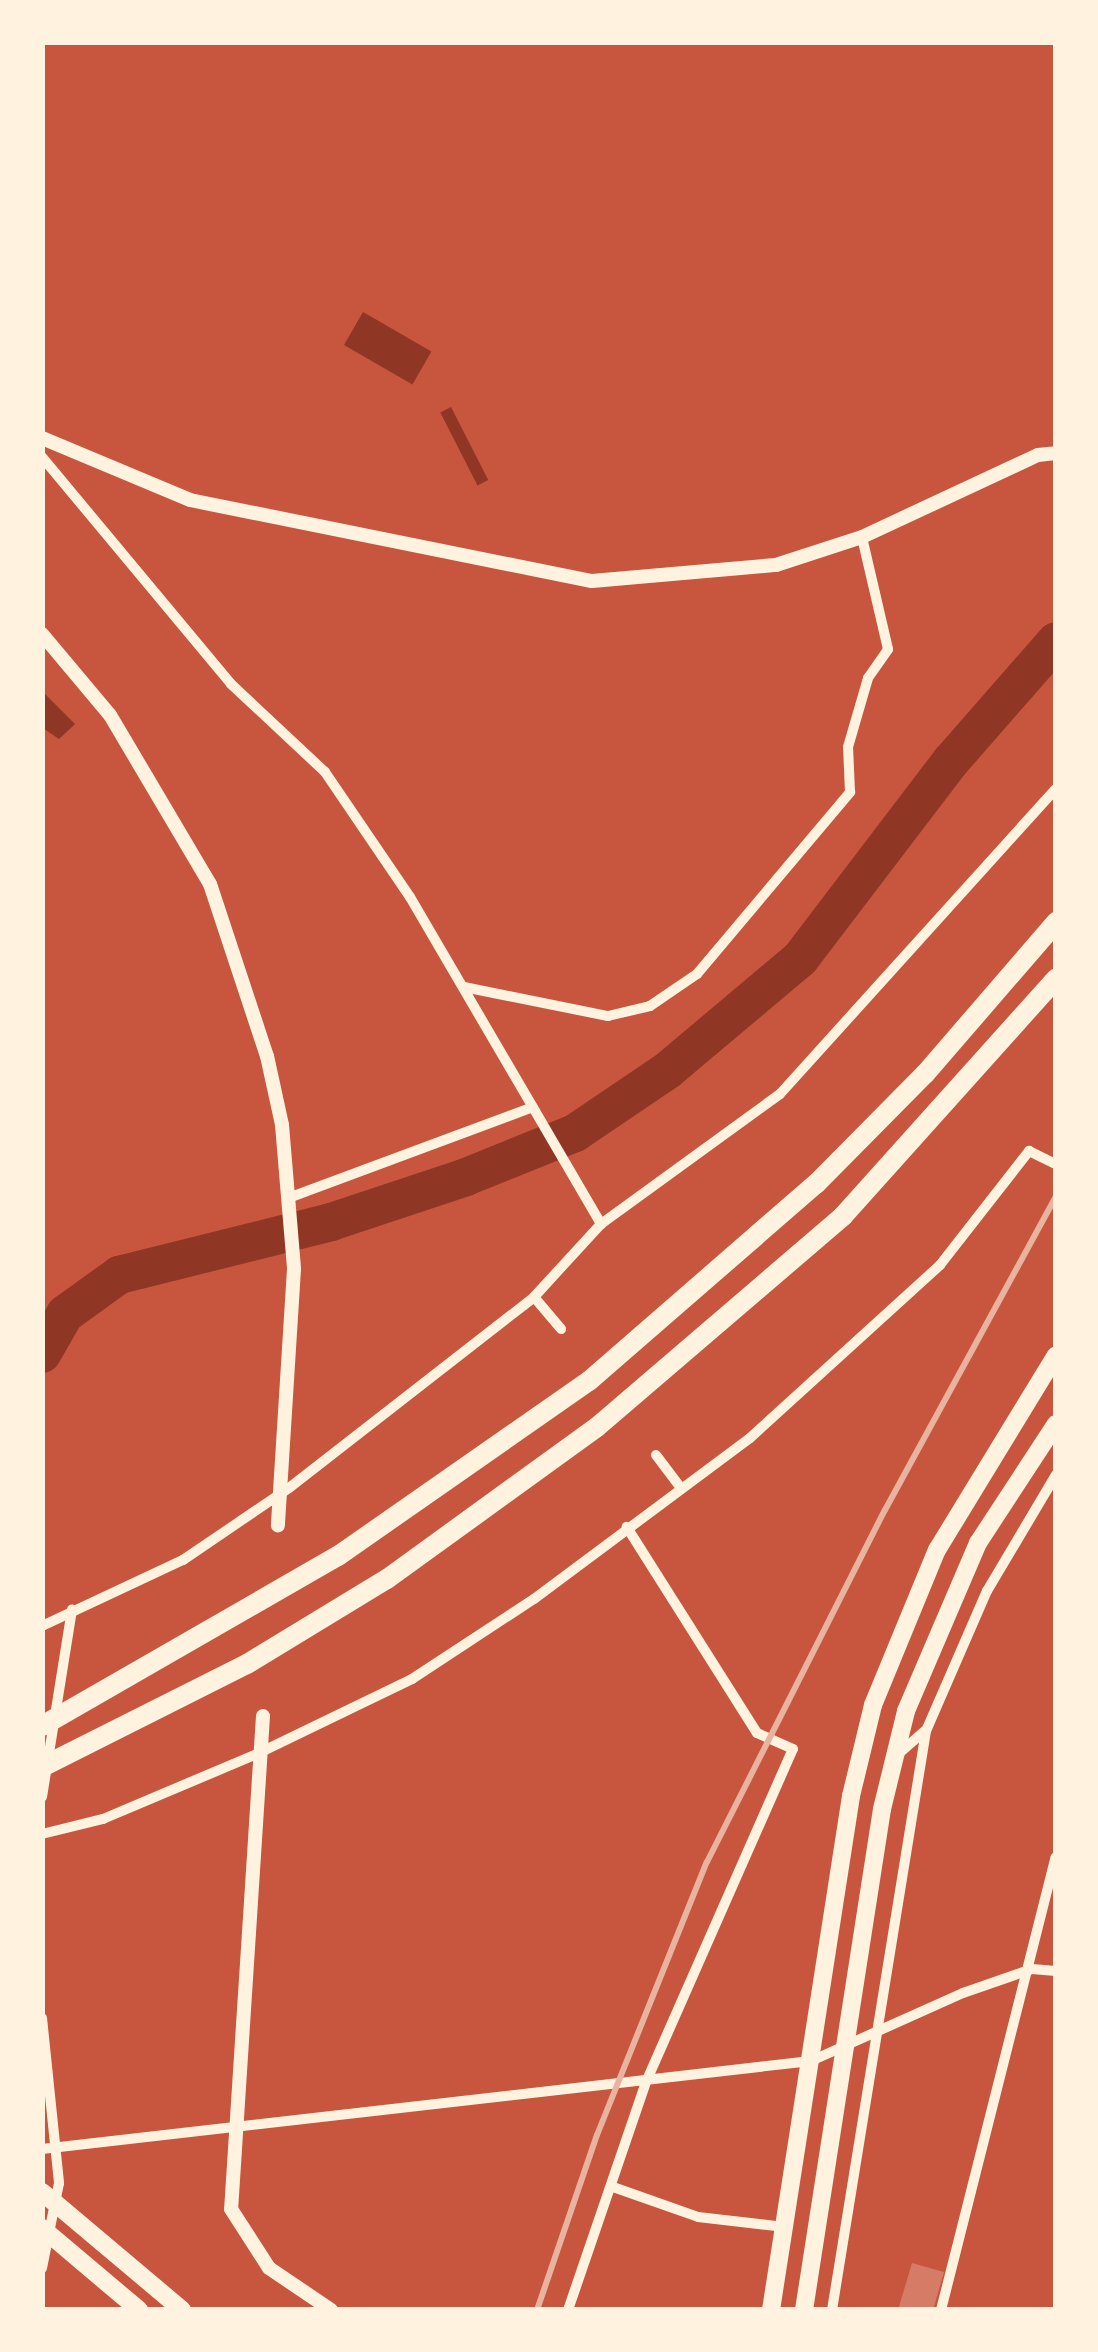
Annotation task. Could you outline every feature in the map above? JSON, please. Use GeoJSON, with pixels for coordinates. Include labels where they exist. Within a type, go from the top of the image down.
{"type":"FeatureCollection","features":[{"type":"Feature","properties":{"kind":"highway"},"geometry":{"type":"LineString","coordinates":[[42,1726],[338,1556],[589,1381],[816,1184],[926,1074],[1056,922]]}},
{"type":"Feature","properties":{"kind":"highway"},"geometry":{"type":"LineString","coordinates":[[42,1767],[247,1664],[387,1579],[597,1427],[843,1216],[1056,978]]}},
{"type":"Feature","properties":{"kind":"highway"},"geometry":{"type":"LineString","coordinates":[[771,2310],[852,1796],[873,1705],[938,1550],[1056,1355]]}},
{"type":"Feature","properties":{"kind":"highway"},"geometry":{"type":"LineString","coordinates":[[806,2308],[895,1757],[950,1601],[978,1543],[1056,1424]]}},
{"type":"Feature","properties":{"kind":"highway"},"geometry":{"type":"LineString","coordinates":[[42,2192],[182,2310]]}},
{"type":"Feature","properties":{"kind":"highway"},"geometry":{"type":"LineString","coordinates":[[42,2228],[140,2310]]}},
{"type":"Feature","properties":{"kind":"street"},"geometry":{"type":"LineString","coordinates":[[42,438],[190,500],[592,581],[776,566],[862,538],[1038,455],[1056,453]]}},
{"type":"Feature","properties":{"kind":"street"},"geometry":{"type":"LineString","coordinates":[[42,456],[231,684],[325,772],[464,987],[601,1224]]}},
{"type":"Feature","properties":{"kind":"street"},"geometry":{"type":"LineString","coordinates":[[464,987],[608,1016],[650,1006],[696,974],[850,792],[848,747],[868,678],[888,649],[862,538]]}},
{"type":"Feature","properties":{"kind":"street"},"geometry":{"type":"LineString","coordinates":[[42,634],[110,715],[210,884],[268,1056],[291,1201],[294,1269],[278,1526]]}},
{"type":"Feature","properties":{"kind":"street"},"geometry":{"type":"LineString","coordinates":[[42,1626],[183,1560],[280,1494],[534,1297],[601,1224],[780,1094],[1056,789]]}},
{"type":"Feature","properties":{"kind":"street"},"geometry":{"type":"LineString","coordinates":[[291,1201],[532,1107]]}},
{"type":"Feature","properties":{"kind":"street"},"geometry":{"type":"LineString","coordinates":[[42,1834],[104,1818],[259,1753],[412,1679],[534,1599],[750,1438],[940,1264],[1030,1151],[1056,1164]]}},
{"type":"Feature","properties":{"kind":"street"},"geometry":{"type":"LineString","coordinates":[[534,1297],[560,1330]]}},
{"type":"Feature","properties":{"kind":"street"},"geometry":{"type":"LineString","coordinates":[[656,1455],[681,1488]]}},
{"type":"Feature","properties":{"kind":"street"},"geometry":{"type":"LineString","coordinates":[[832,2310],[926,1731],[986,1590],[1056,1475]]}},
{"type":"Feature","properties":{"kind":"street"},"geometry":{"type":"LineString","coordinates":[[568,2310],[614,2187],[646,2082],[792,1749],[757,1734],[627,1528]]}},
{"type":"Feature","properties":{"kind":"street"},"geometry":{"type":"LineString","coordinates":[[42,1798],[72,1609]]}},
{"type":"Feature","properties":{"kind":"street"},"geometry":{"type":"LineString","coordinates":[[263,1716],[232,2129],[231,2209],[244,2238],[269,2268],[331,2310]]}},
{"type":"Feature","properties":{"kind":"street"},"geometry":{"type":"LineString","coordinates":[[895,1757],[926,1731]]}},
{"type":"Feature","properties":{"kind":"street"},"geometry":{"type":"LineString","coordinates":[[941,2310],[1032,1969],[1056,1857]]}},
{"type":"Feature","properties":{"kind":"street"},"geometry":{"type":"LineString","coordinates":[[42,2149],[811,2061],[846,2050],[1032,1969],[1056,1971]]}},
{"type":"Feature","properties":{"kind":"street"},"geometry":{"type":"LineString","coordinates":[[42,2018],[59,2183],[42,2268]]}},
{"type":"Feature","properties":{"kind":"street"},"geometry":{"type":"LineString","coordinates":[[614,2187],[698,2217],[785,2227]]}},
{"type":"Feature","properties":{"kind":"shaded area"},"geometry":{"type":"Polygon","coordinates":[[[363,312],[431,352],[412,384],[344,345],[363,312]]]}},
{"type":"Feature","properties":{"kind":"shaded area"},"geometry":{"type":"Polygon","coordinates":[[[451,407],[488,480],[478,486],[440,412],[451,407]]]}},
{"type":"Feature","properties":{"kind":"shaded area"},"geometry":{"type":"Polygon","coordinates":[[[43,692],[75,724],[59,739],[43,728],[43,692]]]}},
{"type":"Feature","properties":{"kind":"building"},"geometry":{"type":"Polygon","coordinates":[[[912,2263],[944,2272],[933,2310],[898,2310],[912,2263]]]}},
{"type":"Feature","properties":{"kind":"waterway"},"geometry":{"type":"LineString","coordinates":[[42,1354],[65,1314],[119,1275],[331,1222],[466,1177],[575,1133],[668,1070],[800,959],[951,761],[1056,641]]}},
{"type":"Feature","properties":{"kind":"railway"},"geometry":{"type":"LineString","coordinates":[[537,2310],[597,2135],[707,1862],[885,1510],[1056,1197]]}}]}
